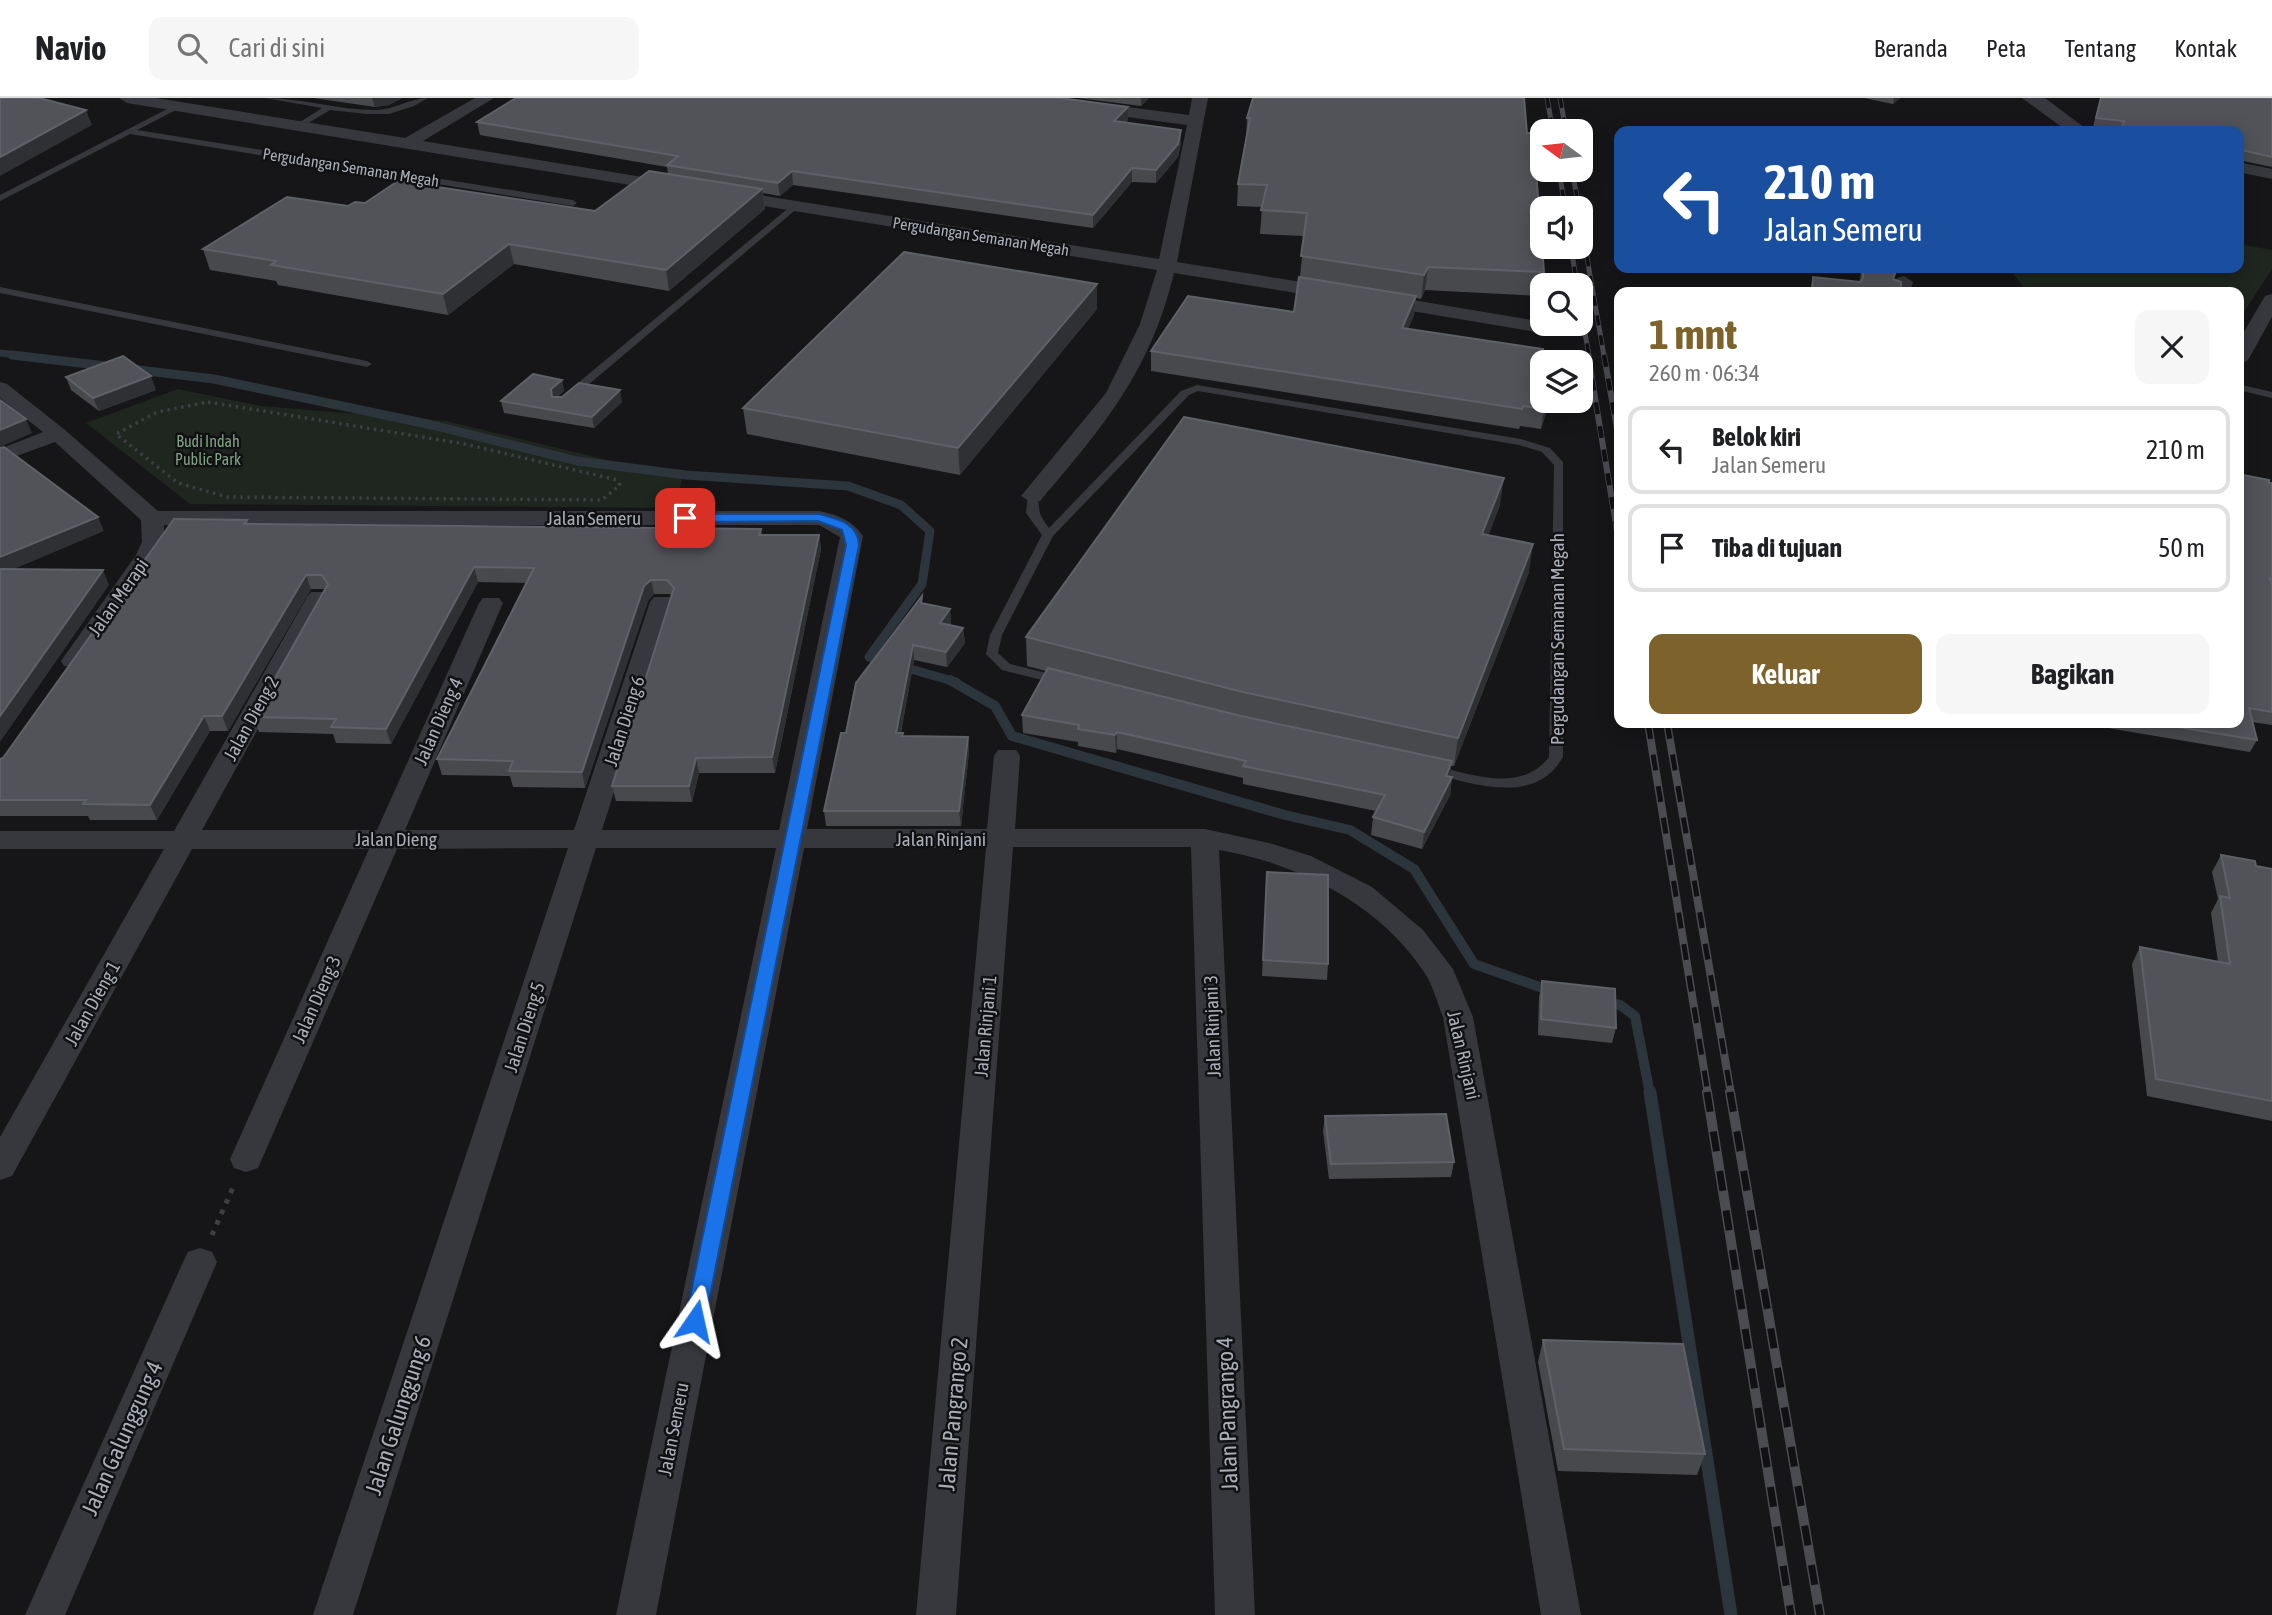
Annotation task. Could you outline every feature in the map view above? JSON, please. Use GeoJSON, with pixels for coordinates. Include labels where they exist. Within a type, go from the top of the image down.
{"type":"FeatureCollection","features":[{"type":"Feature","properties":{"kind":"street","name":"Pergudangan Semanan Megah"},"geometry":{"type":"LineString","coordinates":[[127,98],[685,188]]}},
{"type":"Feature","properties":{"kind":"street","name":"Pergudangan Semanan Megah"},"geometry":{"type":"LineString","coordinates":[[409,144],[486,98]]}},
{"type":"Feature","properties":{"kind":"street"},"geometry":{"type":"LineString","coordinates":[[1022,98],[1195,121]]}},
{"type":"Feature","properties":{"kind":"street"},"geometry":{"type":"LineString","coordinates":[[1032,496],[1116,393],[1160,296],[1200,98]]}},
{"type":"Feature","properties":{"kind":"street"},"geometry":{"type":"LineString","coordinates":[[2030,98],[2052,107],[2069,126]]}},
{"type":"Feature","properties":{"kind":"street"},"geometry":{"type":"LineString","coordinates":[[2244,168],[2272,174]]}},
{"type":"Feature","properties":{"kind":"street","name":"Pergudangan Semanan Megah"},"geometry":{"type":"LineString","coordinates":[[712,193],[1530,325]]}},
{"type":"Feature","properties":{"kind":"street"},"geometry":{"type":"LineString","coordinates":[[2244,349],[2272,300]]}},
{"type":"Feature","properties":{"kind":"street"},"geometry":{"type":"LineString","coordinates":[[0,388],[58,433],[152,518]]}},
{"type":"Feature","properties":{"kind":"street"},"geometry":{"type":"LineString","coordinates":[[0,456],[58,433]]}},
{"type":"Feature","properties":{"kind":"street","name":"Jalan Merapi"},"geometry":{"type":"LineString","coordinates":[[62,677],[147,555],[153,542],[152,518]]}},
{"type":"Feature","properties":{"kind":"street","name":"Jalan Semeru"},"geometry":{"type":"LineString","coordinates":[[152,518],[819,518],[846,527],[852,536],[636,1615]]}},
{"type":"Feature","properties":{"kind":"street","name":"Jalan Dieng 2"},"geometry":{"type":"LineString","coordinates":[[183,839],[318,597]]}},
{"type":"Feature","properties":{"kind":"street","name":"Jalan Dieng 6"},"geometry":{"type":"LineString","coordinates":[[585,839],[662,602]]}},
{"type":"Feature","properties":{"kind":"street","name":"Jalan Dieng 4"},"geometry":{"type":"LineString","coordinates":[[386,839],[491,603]]}},
{"type":"Feature","properties":{"kind":"street","name":"Jalan Rinjani 1"},"geometry":{"type":"LineString","coordinates":[[969,1214],[1007,756]]}},
{"type":"Feature","properties":{"kind":"street","name":"Jalan Rinjani"},"geometry":{"type":"LineString","coordinates":[[793,839],[1205,838],[1248,844],[1334,877],[1391,917],[1434,963],[1458,1017],[1561,1615]]}},
{"type":"Feature","properties":{"kind":"street","name":"Jalan Rinjani 3"},"geometry":{"type":"LineString","coordinates":[[1205,838],[1219,1213]]}},
{"type":"Feature","properties":{"kind":"street","name":"Jalan Dieng 1"},"geometry":{"type":"LineString","coordinates":[[0,1167],[183,839]]}},
{"type":"Feature","properties":{"kind":"street","name":"Jalan Dieng 3"},"geometry":{"type":"LineString","coordinates":[[246,1159],[386,839]]}},
{"type":"Feature","properties":{"kind":"street","name":"Jalan Dieng 5"},"geometry":{"type":"LineString","coordinates":[[463,1214],[585,839]]}},
{"type":"Feature","properties":{"kind":"street","name":"Jalan Dieng"},"geometry":{"type":"LineString","coordinates":[[0,840],[793,839]]}},
{"type":"Feature","properties":{"kind":"street","name":"Jalan Pangrango 4"},"geometry":{"type":"LineString","coordinates":[[1219,1213],[1235,1615]]}},
{"type":"Feature","properties":{"kind":"street","name":"Jalan Galunggung 6"},"geometry":{"type":"LineString","coordinates":[[333,1615],[463,1214]]}},
{"type":"Feature","properties":{"kind":"street","name":"Jalan Pangrango 2"},"geometry":{"type":"LineString","coordinates":[[936,1615],[969,1214]]}},
{"type":"Feature","properties":{"kind":"street","name":"Jalan Galunggung 4"},"geometry":{"type":"LineString","coordinates":[[45,1615],[200,1262]]}},
{"type":"Feature","properties":{"kind":"lane"},"geometry":{"type":"LineString","coordinates":[[269,98],[380,114],[404,109],[424,98]]}},
{"type":"Feature","properties":{"kind":"lane"},"geometry":{"type":"LineString","coordinates":[[0,198],[177,106]]}},
{"type":"Feature","properties":{"kind":"lane"},"geometry":{"type":"LineString","coordinates":[[300,126],[330,107]]}},
{"type":"Feature","properties":{"kind":"lane","name":"Pergudangan Semanan Megah"},"geometry":{"type":"LineString","coordinates":[[129,131],[573,203]]}},
{"type":"Feature","properties":{"kind":"lane"},"geometry":{"type":"LineString","coordinates":[[559,404],[795,206]]}},
{"type":"Feature","properties":{"kind":"lane"},"geometry":{"type":"LineString","coordinates":[[0,290],[367,364]]}},
{"type":"Feature","properties":{"kind":"lane","name":"Pergudangan Semanan Megah"},"geometry":{"type":"LineString","coordinates":[[1071,684],[1006,667],[992,654],[996,635],[1048,535],[1185,393],[1197,388],[1521,442],[1546,450],[1559,464],[1556,757],[1550,769],[1536,778],[1513,782],[1491,781],[1412,764]]}},
{"type":"Feature","properties":{"kind":"lane"},"geometry":{"type":"LineString","coordinates":[[2244,388],[2272,395]]}},
{"type":"Feature","properties":{"kind":"lane"},"geometry":{"type":"LineString","coordinates":[[1032,496],[1032,513],[1048,535]]}},
{"type":"Feature","properties":{"kind":"path"},"geometry":{"type":"LineString","coordinates":[[116,434],[158,412],[208,402],[419,434],[494,449],[617,480],[621,485],[613,494]]}},
{"type":"Feature","properties":{"kind":"path"},"geometry":{"type":"LineString","coordinates":[[200,1262],[246,1159]]}},
{"type":"Feature","properties":{"kind":"green space"},"geometry":{"type":"Polygon","coordinates":[[[2244,245],[2272,250],[2272,269],[2244,312],[2244,287],[2023,287],[2013,273],[2244,273],[2244,245]]]}},
{"type":"Feature","properties":{"kind":"green space","name":"Budi Indah Public Park"},"geometry":{"type":"Polygon","coordinates":[[[178,389],[261,406],[446,421],[682,478],[676,508],[190,504],[86,423],[178,389]]]}},
{"type":"Feature","properties":{"kind":"building"},"geometry":{"type":"Polygon","coordinates":[[[0,98],[39,98],[86,110],[0,157],[0,98]]]}},
{"type":"Feature","properties":{"kind":"building"},"geometry":{"type":"Polygon","coordinates":[[[516,98],[1060,98],[1128,107],[1114,121],[1181,130],[1178,144],[1156,170],[1132,168],[1093,215],[792,171],[778,183],[667,165],[678,156],[477,122],[516,98]]]}},
{"type":"Feature","properties":{"kind":"building"},"geometry":{"type":"Polygon","coordinates":[[[1253,98],[1524,98],[1527,133],[1530,133],[1530,182],[1537,182],[1538,196],[1530,196],[1530,259],[1543,259],[1544,272],[1428,267],[1424,275],[1301,256],[1307,213],[1261,210],[1267,185],[1238,184],[1250,118],[1247,118],[1253,98]]]}},
{"type":"Feature","properties":{"kind":"building"},"geometry":{"type":"Polygon","coordinates":[[[2101,98],[2272,98],[2272,157],[2244,150],[2244,126],[2122,126],[2124,121],[2096,118],[2101,98]]]}},
{"type":"Feature","properties":{"kind":"building"},"geometry":{"type":"Polygon","coordinates":[[[649,171],[762,189],[666,270],[509,244],[443,294],[271,265],[276,261],[203,249],[287,197],[348,206],[355,202],[365,203],[398,181],[595,211],[649,171]]]}},
{"type":"Feature","properties":{"kind":"building"},"geometry":{"type":"Polygon","coordinates":[[[904,252],[1097,284],[958,448],[743,408],[904,252]]]}},
{"type":"Feature","properties":{"kind":"building"},"geometry":{"type":"Polygon","coordinates":[[[1863,273],[1895,273],[1893,279],[1901,282],[1901,287],[1812,287],[1813,277],[1860,282],[1863,273]]]}},
{"type":"Feature","properties":{"kind":"building"},"geometry":{"type":"Polygon","coordinates":[[[1299,277],[1416,296],[1402,328],[1543,349],[1530,350],[1530,407],[1523,406],[1522,409],[1151,351],[1188,296],[1294,312],[1299,277]]]}},
{"type":"Feature","properties":{"kind":"building"},"geometry":{"type":"Polygon","coordinates":[[[123,356],[151,376],[93,398],[66,377],[123,356]]]}},
{"type":"Feature","properties":{"kind":"building"},"geometry":{"type":"Polygon","coordinates":[[[533,374],[562,380],[551,389],[552,397],[562,397],[579,383],[620,390],[592,417],[501,401],[533,374]]]}},
{"type":"Feature","properties":{"kind":"building"},"geometry":{"type":"Polygon","coordinates":[[[0,400],[26,419],[0,430],[0,400]]]}},
{"type":"Feature","properties":{"kind":"building"},"geometry":{"type":"Polygon","coordinates":[[[1184,417],[1504,478],[1482,534],[1533,544],[1458,738],[1243,692],[1026,637],[1184,417]]]}},
{"type":"Feature","properties":{"kind":"building"},"geometry":{"type":"Polygon","coordinates":[[[4,447],[98,517],[0,557],[0,448],[4,447]]]}},
{"type":"Feature","properties":{"kind":"building"},"geometry":{"type":"Polygon","coordinates":[[[2244,475],[2272,483],[2272,712],[2249,708],[2257,740],[2184,728],[2244,728],[2244,475]]]}},
{"type":"Feature","properties":{"kind":"building"},"geometry":{"type":"Polygon","coordinates":[[[174,519],[247,520],[244,524],[761,529],[759,535],[819,535],[772,757],[696,758],[689,786],[612,786],[674,588],[667,580],[651,580],[644,586],[582,772],[509,771],[513,761],[437,759],[534,568],[474,567],[386,729],[331,727],[336,719],[253,717],[328,584],[322,575],[306,575],[222,716],[204,716],[150,805],[83,804],[86,800],[0,800],[0,759],[174,519]]]}},
{"type":"Feature","properties":{"kind":"building"},"geometry":{"type":"Polygon","coordinates":[[[0,569],[103,570],[0,716],[0,569]]]}},
{"type":"Feature","properties":{"kind":"building"},"geometry":{"type":"Polygon","coordinates":[[[922,596],[921,603],[950,609],[940,623],[963,628],[946,652],[913,645],[896,733],[903,733],[902,736],[968,737],[959,811],[824,811],[841,733],[846,733],[856,683],[922,596]]]}},
{"type":"Feature","properties":{"kind":"building"},"geometry":{"type":"Polygon","coordinates":[[[1048,668],[1241,716],[1452,761],[1446,776],[1452,777],[1424,832],[1373,817],[1385,795],[1243,766],[1246,761],[1117,732],[1115,735],[1078,729],[1079,725],[1022,715],[1048,668]]]}},
{"type":"Feature","properties":{"kind":"building"},"geometry":{"type":"Polygon","coordinates":[[[2221,855],[2255,861],[2256,866],[2272,869],[2272,1101],[2156,1079],[2140,947],[2230,964],[2220,896],[2230,898],[2221,855]]]}},
{"type":"Feature","properties":{"kind":"building"},"geometry":{"type":"Polygon","coordinates":[[[1267,872],[1328,875],[1328,964],[1263,960],[1267,872]]]}},
{"type":"Feature","properties":{"kind":"building"},"geometry":{"type":"Polygon","coordinates":[[[1542,981],[1615,989],[1616,1028],[1541,1019],[1542,981]]]}},
{"type":"Feature","properties":{"kind":"building"},"geometry":{"type":"Polygon","coordinates":[[[1446,1114],[1454,1162],[1331,1164],[1325,1116],[1446,1114]]]}},
{"type":"Feature","properties":{"kind":"building"},"geometry":{"type":"Polygon","coordinates":[[[1543,1340],[1683,1344],[1705,1454],[1564,1449],[1543,1340]]]}},
{"type":"Feature","properties":{"kind":"waterway"},"geometry":{"type":"LineString","coordinates":[[0,353],[27,356]]}},
{"type":"Feature","properties":{"kind":"waterway"},"geometry":{"type":"LineString","coordinates":[[12,355],[114,367]]}},
{"type":"Feature","properties":{"kind":"waterway"},"geometry":{"type":"LineString","coordinates":[[130,369],[214,379],[432,425],[577,461],[686,475],[848,486],[901,505],[930,531],[922,584],[869,657],[951,681]]}},
{"type":"Feature","properties":{"kind":"waterway"},"geometry":{"type":"LineString","coordinates":[[951,681],[956,682]]}},
{"type":"Feature","properties":{"kind":"waterway"},"geometry":{"type":"LineString","coordinates":[[951,681],[995,706],[1012,736],[1285,815],[1350,830],[1414,869],[1474,964],[1554,992]]}},
{"type":"Feature","properties":{"kind":"waterway"},"geometry":{"type":"LineString","coordinates":[[1601,1001],[1620,1005],[1635,1016],[1650,1094]]}},
{"type":"Feature","properties":{"kind":"waterway"},"geometry":{"type":"LineString","coordinates":[[1650,1092],[1731,1615]]}},
{"type":"Feature","properties":{"kind":"railway"},"geometry":{"type":"LineString","coordinates":[[1547,98],[1551,119]]}},
{"type":"Feature","properties":{"kind":"railway"},"geometry":{"type":"LineString","coordinates":[[1560,98],[1564,119]]}},
{"type":"Feature","properties":{"kind":"railway"},"geometry":{"type":"LineString","coordinates":[[1561,182],[1563,196]]}},
{"type":"Feature","properties":{"kind":"railway"},"geometry":{"type":"LineString","coordinates":[[1574,182],[1577,196]]}},
{"type":"Feature","properties":{"kind":"railway"},"geometry":{"type":"LineString","coordinates":[[1573,259],[1575,273]]}},
{"type":"Feature","properties":{"kind":"railway"},"geometry":{"type":"LineString","coordinates":[[1587,259],[1604,356]]}},
{"type":"Feature","properties":{"kind":"railway"},"geometry":{"type":"LineString","coordinates":[[1586,336],[1588,350]]}},
{"type":"Feature","properties":{"kind":"railway"},"geometry":{"type":"LineString","coordinates":[[1604,355],[1614,412]]}},
{"type":"Feature","properties":{"kind":"railway"},"geometry":{"type":"LineString","coordinates":[[1593,385],[1614,513]]}},
{"type":"Feature","properties":{"kind":"railway"},"geometry":{"type":"LineString","coordinates":[[1649,728],[1708,1094]]}},
{"type":"Feature","properties":{"kind":"railway"},"geometry":{"type":"LineString","coordinates":[[1668,728],[1731,1094]]}},
{"type":"Feature","properties":{"kind":"railway"},"geometry":{"type":"LineString","coordinates":[[1707,1092],[1791,1615]]}},
{"type":"Feature","properties":{"kind":"railway"},"geometry":{"type":"LineString","coordinates":[[1730,1092],[1820,1615]]}},
{"type":"Feature","properties":{"kind":"route"},"geometry":{"type":"LineString","coordinates":[[685,518],[819,518],[846,527],[852,536],[695,1321]]}}]}
